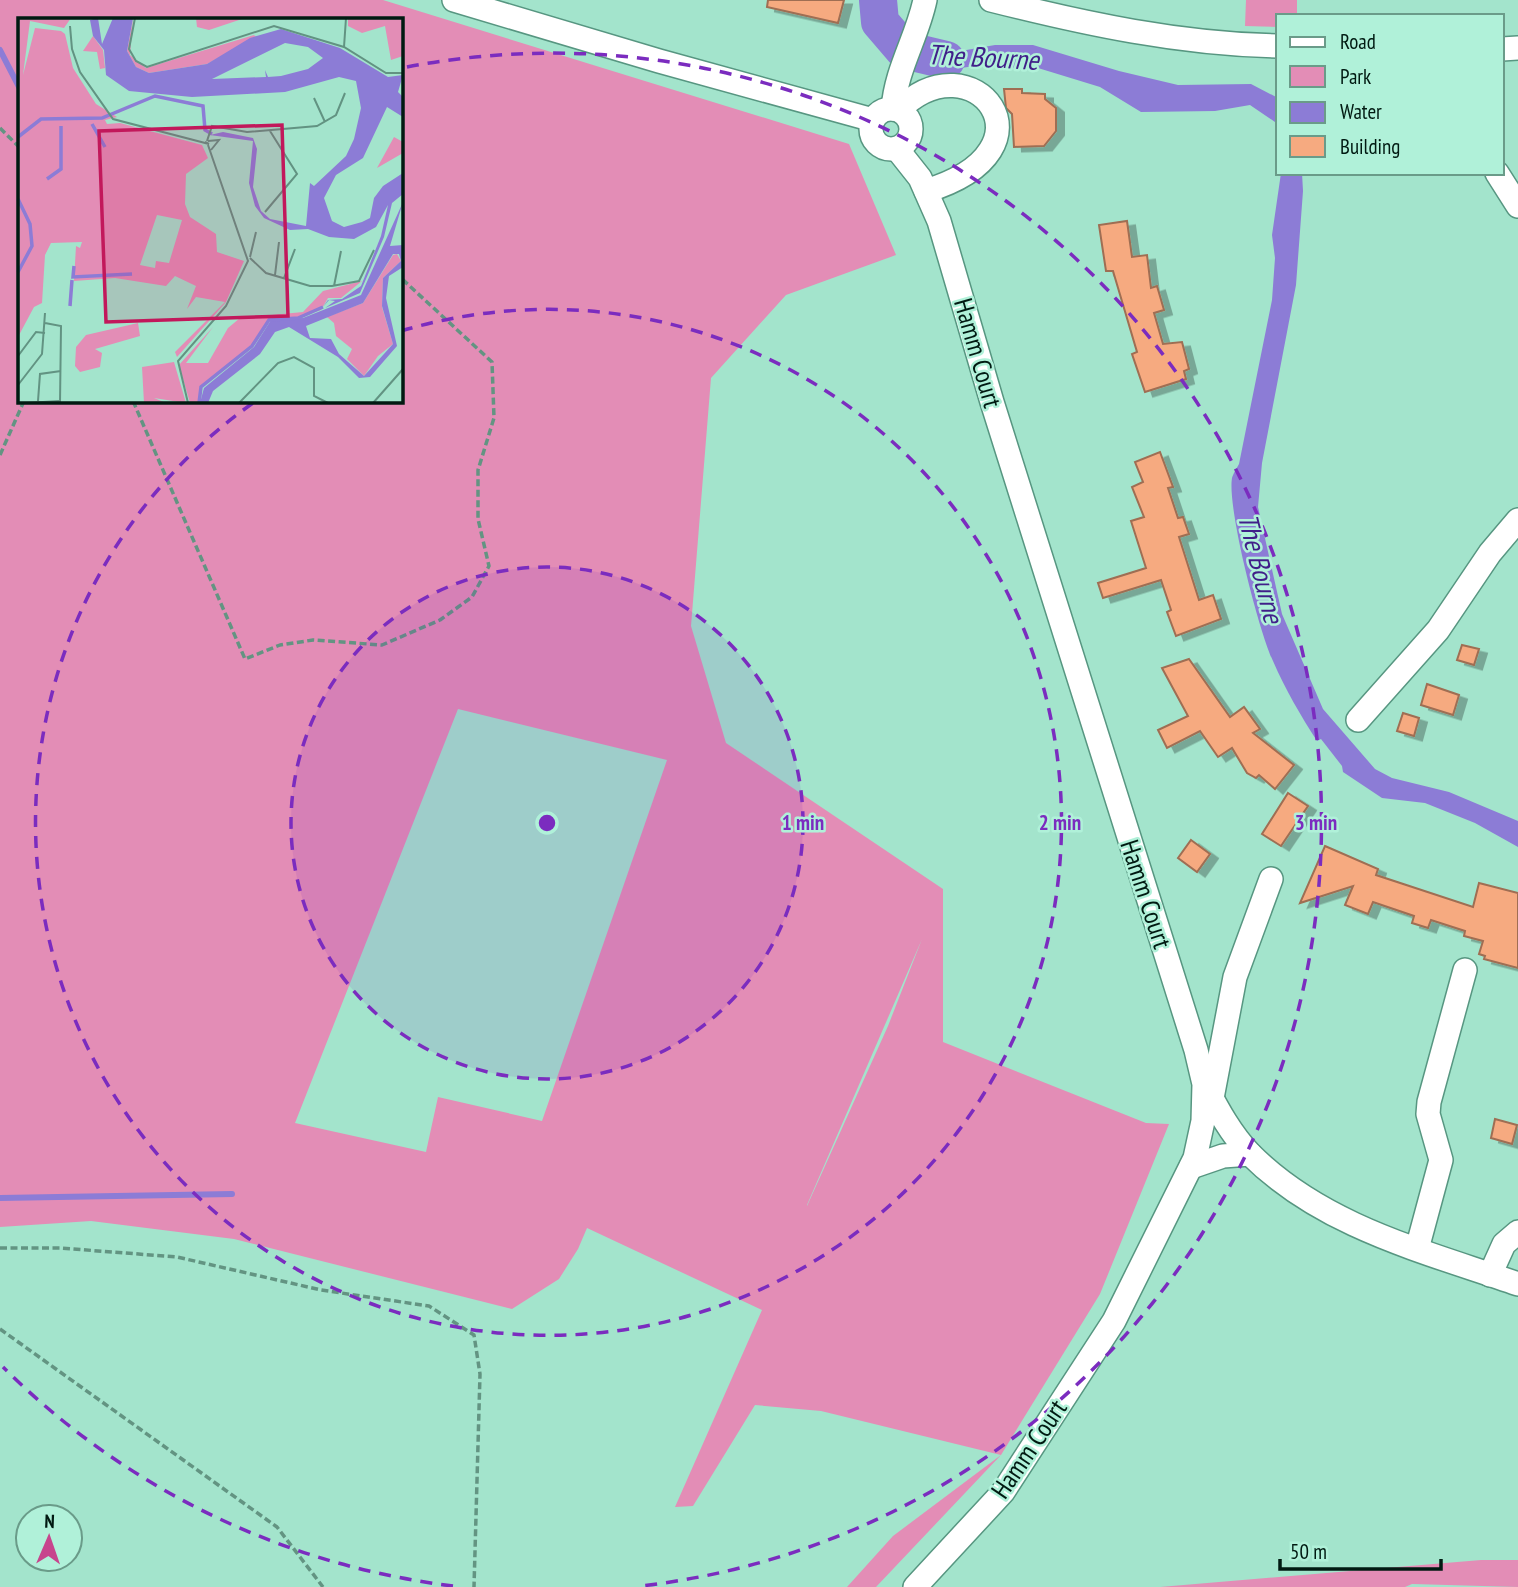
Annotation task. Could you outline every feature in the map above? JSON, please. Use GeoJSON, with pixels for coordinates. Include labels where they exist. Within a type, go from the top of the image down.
{"type":"FeatureCollection","features":[{"type":"Feature","properties":{"kind":"street"},"geometry":{"type":"LineString","coordinates":[[454,0],[659,61],[888,113],[910,120],[911,134],[903,146],[897,149],[881,148],[871,135],[888,113],[912,98],[930,90],[951,87],[981,93],[993,109],[997,133],[989,153],[965,176],[926,191]]}},
{"type":"Feature","properties":{"kind":"street"},"geometry":{"type":"LineString","coordinates":[[888,113],[901,64],[919,28],[925,0]]}},
{"type":"Feature","properties":{"kind":"street"},"geometry":{"type":"LineString","coordinates":[[991,0],[1080,22],[1190,42],[1276,46]]}},
{"type":"Feature","properties":{"kind":"street","name":"Hamm Court"},"geometry":{"type":"LineString","coordinates":[[897,149],[920,178],[939,221],[992,402],[1208,1091],[1191,1167],[1114,1321],[1010,1480],[915,1587]]}},
{"type":"Feature","properties":{"kind":"street"},"geometry":{"type":"LineString","coordinates":[[1498,175],[1518,206]]}},
{"type":"Feature","properties":{"kind":"street"},"geometry":{"type":"LineString","coordinates":[[1357,720],[1438,630],[1483,563],[1518,520]]}},
{"type":"Feature","properties":{"kind":"street"},"geometry":{"type":"LineString","coordinates":[[1271,879],[1235,977],[1208,1091],[1225,1122],[1250,1154],[1320,1209],[1348,1225],[1518,1284]]}},
{"type":"Feature","properties":{"kind":"street"},"geometry":{"type":"LineString","coordinates":[[1416,1249],[1441,1160],[1428,1114],[1429,1102],[1465,970]]}},
{"type":"Feature","properties":{"kind":"street"},"geometry":{"type":"LineString","coordinates":[[1191,1167],[1223,1156],[1250,1154]]}},
{"type":"Feature","properties":{"kind":"street"},"geometry":{"type":"LineString","coordinates":[[1490,1275],[1504,1244],[1518,1232]]}},
{"type":"Feature","properties":{"kind":"path"},"geometry":{"type":"LineString","coordinates":[[0,128],[18,146]]}},
{"type":"Feature","properties":{"kind":"path"},"geometry":{"type":"LineString","coordinates":[[133,402],[245,659],[280,645],[313,640],[383,646],[440,620],[472,597],[489,566],[478,519],[478,470],[494,418],[492,362],[402,279]]}},
{"type":"Feature","properties":{"kind":"path"},"geometry":{"type":"LineString","coordinates":[[0,455],[24,402]]}},
{"type":"Feature","properties":{"kind":"path"},"geometry":{"type":"LineString","coordinates":[[0,1248],[60,1248],[177,1257],[321,1290],[429,1307],[474,1335],[480,1374],[474,1587]]}},
{"type":"Feature","properties":{"kind":"path"},"geometry":{"type":"LineString","coordinates":[[0,1329],[277,1527],[323,1587]]}},
{"type":"Feature","properties":{"kind":"green space"},"geometry":{"type":"Polygon","coordinates":[[[0,0],[383,0],[849,144],[896,255],[786,295],[711,378],[691,626],[726,743],[943,889],[943,1042],[1146,1123],[1169,1124],[1100,1294],[1001,1455],[821,1411],[755,1405],[693,1506],[675,1507],[762,1310],[587,1228],[578,1249],[559,1279],[512,1309],[234,1239],[91,1221],[0,1227],[0,0]],[[458,709],[295,1123],[426,1152],[438,1097],[542,1121],[667,760],[458,709]],[[922,939],[807,1206],[888,1026],[922,939]]]}},
{"type":"Feature","properties":{"kind":"green space"},"geometry":{"type":"Polygon","coordinates":[[[1246,0],[1297,0],[1297,14],[1276,14],[1276,27],[1245,26],[1246,0]]]}},
{"type":"Feature","properties":{"kind":"green space"},"geometry":{"type":"Polygon","coordinates":[[[1001,1455],[876,1587],[847,1587],[893,1536],[1001,1455]]]}},
{"type":"Feature","properties":{"kind":"green space"},"geometry":{"type":"Polygon","coordinates":[[[1481,1560],[1518,1560],[1518,1587],[1412,1584],[1405,1587],[1160,1587],[1481,1560]]]}},
{"type":"Feature","properties":{"kind":"water"},"geometry":{"type":"Polygon","coordinates":[[[913,42],[925,49],[955,52],[995,45],[1033,45],[1119,71],[1178,85],[1251,84],[1276,97],[1276,125],[1250,105],[1215,111],[1141,112],[1100,87],[1038,68],[1015,68],[995,63],[961,68],[918,65],[905,57],[913,42]]]}},
{"type":"Feature","properties":{"kind":"water"},"geometry":{"type":"Polygon","coordinates":[[[1281,175],[1302,175],[1296,285],[1262,463],[1258,507],[1282,614],[1323,709],[1375,769],[1392,778],[1449,792],[1518,821],[1518,847],[1475,823],[1425,803],[1382,798],[1343,772],[1342,766],[1321,739],[1317,741],[1305,722],[1273,661],[1239,541],[1232,493],[1232,478],[1239,464],[1272,300],[1275,258],[1272,235],[1281,175]]]}},
{"type":"Feature","properties":{"kind":"building"},"geometry":{"type":"Polygon","coordinates":[[[768,0],[844,0],[838,23],[767,7],[768,0]]]}},
{"type":"Feature","properties":{"kind":"building"},"geometry":{"type":"Polygon","coordinates":[[[1004,89],[1022,89],[1022,93],[1045,94],[1045,99],[1056,108],[1056,131],[1044,146],[1014,147],[1012,114],[1006,108],[1004,89]]]}},
{"type":"Feature","properties":{"kind":"building"},"geometry":{"type":"Polygon","coordinates":[[[1127,221],[1132,257],[1147,255],[1151,288],[1157,286],[1164,310],[1154,313],[1163,344],[1182,342],[1189,369],[1184,371],[1186,379],[1145,392],[1132,354],[1137,352],[1113,271],[1106,271],[1099,225],[1127,221]]]}},
{"type":"Feature","properties":{"kind":"building"},"geometry":{"type":"Polygon","coordinates":[[[1160,452],[1173,487],[1168,488],[1178,518],[1183,517],[1189,534],[1179,537],[1199,600],[1213,595],[1221,619],[1176,636],[1167,612],[1171,610],[1161,580],[1103,598],[1098,583],[1146,568],[1131,521],[1144,517],[1132,487],[1143,482],[1135,462],[1160,452]]]}},
{"type":"Feature","properties":{"kind":"building"},"geometry":{"type":"Polygon","coordinates":[[[1462,645],[1479,649],[1474,665],[1457,660],[1462,645]]]}},
{"type":"Feature","properties":{"kind":"building"},"geometry":{"type":"Polygon","coordinates":[[[1189,659],[1230,717],[1244,707],[1260,729],[1253,733],[1294,765],[1275,789],[1259,775],[1256,778],[1247,773],[1232,748],[1218,757],[1200,731],[1167,748],[1158,730],[1188,716],[1162,668],[1189,659]]]}},
{"type":"Feature","properties":{"kind":"building"},"geometry":{"type":"Polygon","coordinates":[[[1427,684],[1459,695],[1453,715],[1421,705],[1427,684]]]}},
{"type":"Feature","properties":{"kind":"building"},"geometry":{"type":"Polygon","coordinates":[[[1403,713],[1419,718],[1414,736],[1397,731],[1403,713]]]}},
{"type":"Feature","properties":{"kind":"building"},"geometry":{"type":"Polygon","coordinates":[[[1288,793],[1308,806],[1281,846],[1262,834],[1288,793]]]}},
{"type":"Feature","properties":{"kind":"building"},"geometry":{"type":"Polygon","coordinates":[[[1191,840],[1210,854],[1197,872],[1178,858],[1191,840]]]}},
{"type":"Feature","properties":{"kind":"building"},"geometry":{"type":"Polygon","coordinates":[[[1325,846],[1378,869],[1376,875],[1473,907],[1479,883],[1518,893],[1518,968],[1484,959],[1485,956],[1479,954],[1483,941],[1464,936],[1465,931],[1431,920],[1428,928],[1412,923],[1414,916],[1373,902],[1368,914],[1345,905],[1353,886],[1300,903],[1325,846]]]}},
{"type":"Feature","properties":{"kind":"building"},"geometry":{"type":"Polygon","coordinates":[[[1495,1119],[1517,1125],[1512,1144],[1491,1138],[1495,1119]]]}},
{"type":"Feature","properties":{"kind":"waterway","name":"The Bourne"},"geometry":{"type":"LineString","coordinates":[[878,0],[880,22],[904,50],[946,60]]}},
{"type":"Feature","properties":{"kind":"waterway"},"geometry":{"type":"LineString","coordinates":[[0,50],[18,85]]}},
{"type":"Feature","properties":{"kind":"waterway"},"geometry":{"type":"LineString","coordinates":[[0,1198],[232,1194]]}}]}
